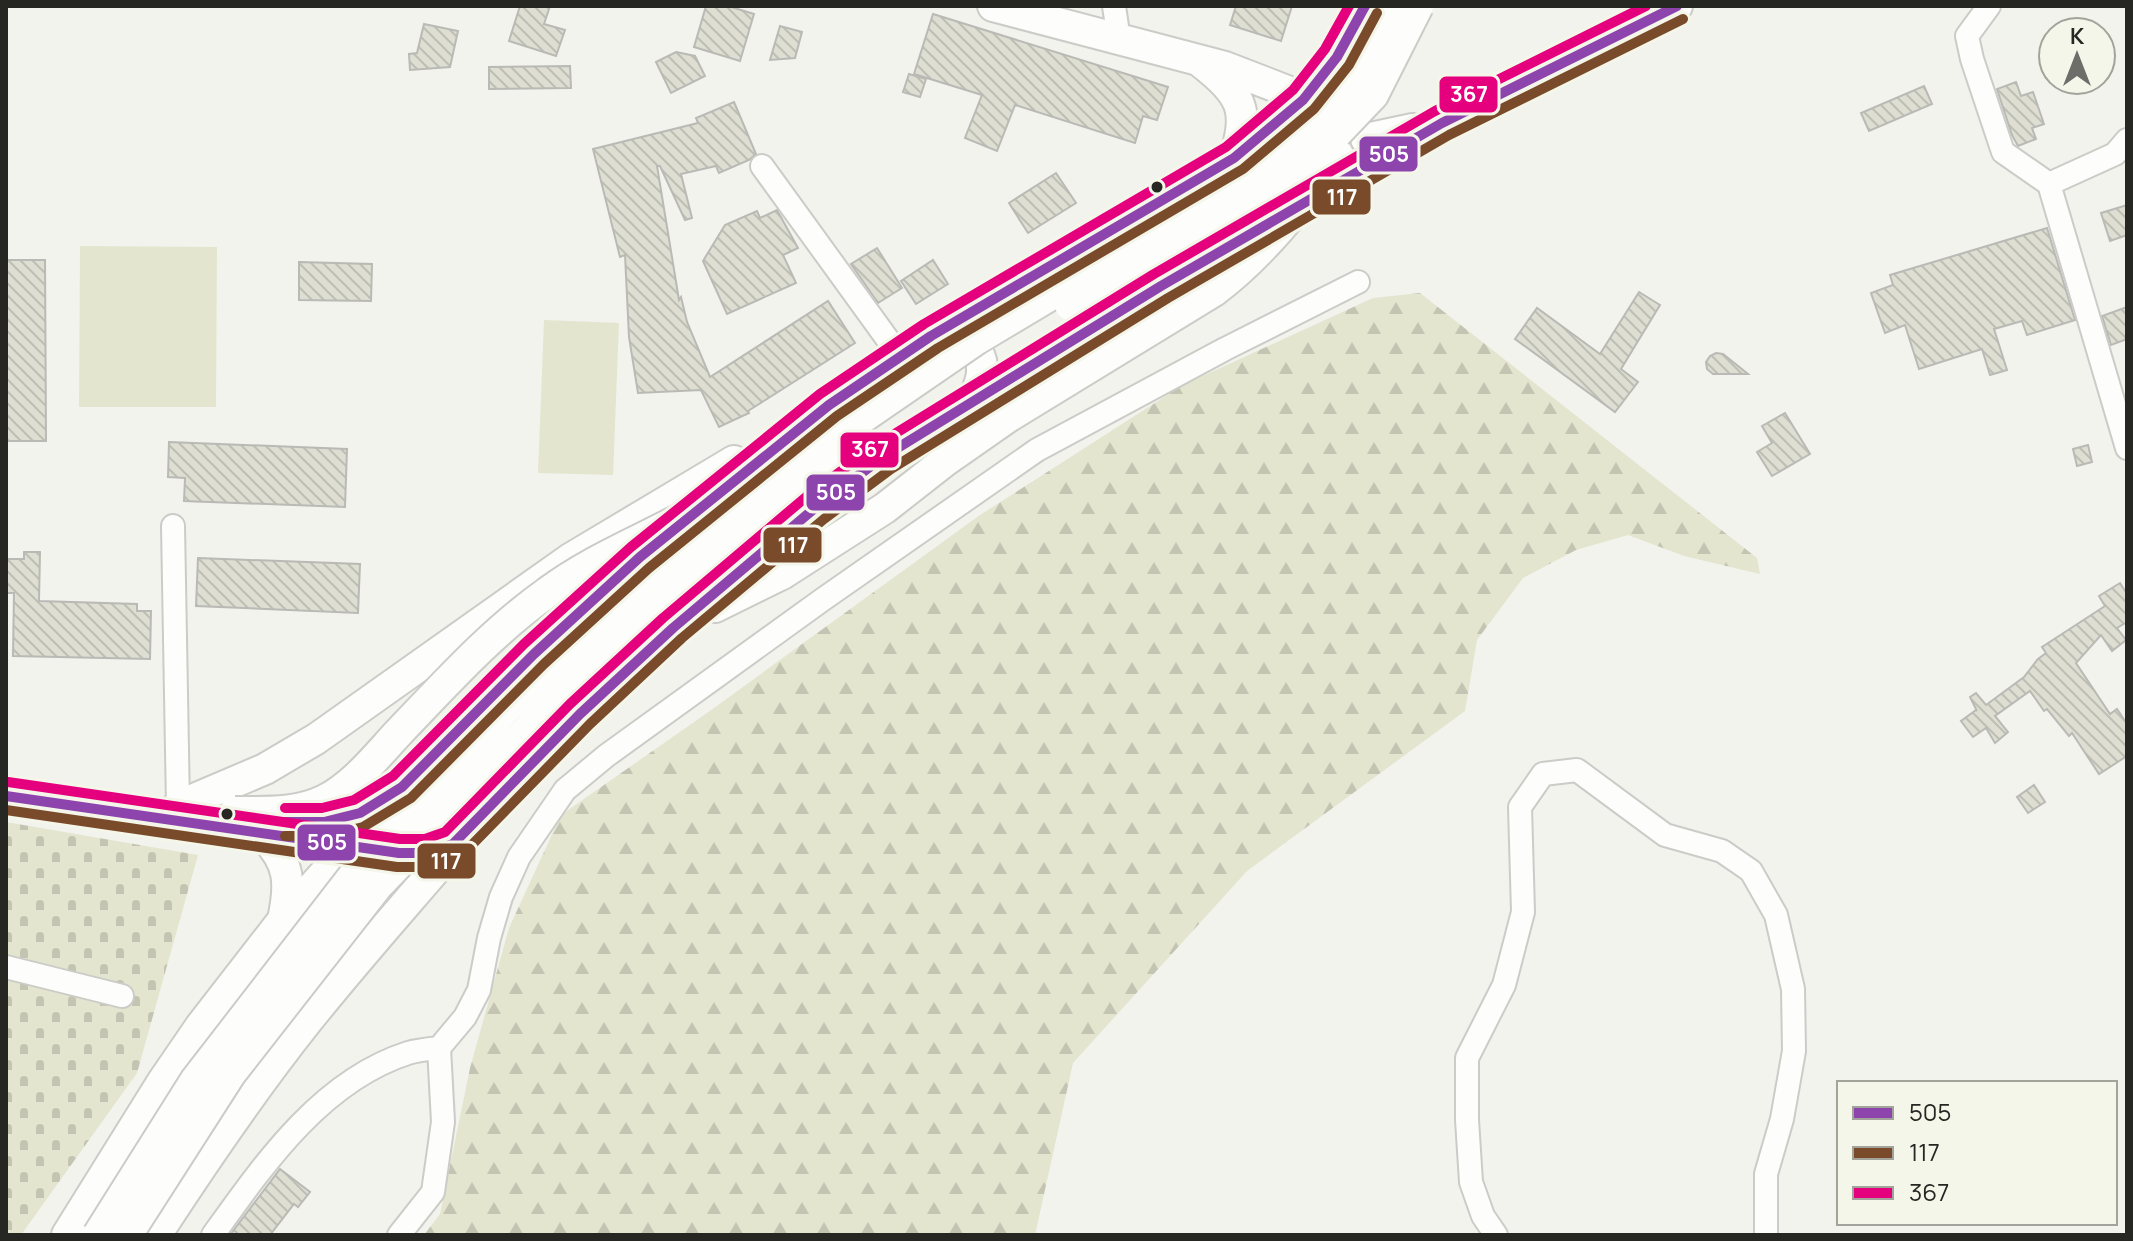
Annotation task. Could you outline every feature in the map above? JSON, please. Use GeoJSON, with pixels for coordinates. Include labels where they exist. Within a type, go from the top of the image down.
{"type":"FeatureCollection","features":[{"type":"Feature","properties":{"kind":"main road"},"geometry":{"type":"LineString","coordinates":[[580,714],[568,720],[555,721],[542,718],[532,711],[520,688],[525,663],[640,557],[829,405],[899,355],[1234,158],[1313,95],[1365,6]]}},
{"type":"Feature","properties":{"kind":"main road"},"geometry":{"type":"LineString","coordinates":[[98,1235],[195,1081],[358,870],[504,711],[583,633],[718,517],[977,339],[1238,183],[1284,151],[1337,97],[1362,62],[1391,6]]}},
{"type":"Feature","properties":{"kind":"main road"},"geometry":{"type":"LineString","coordinates":[[673,628],[782,574],[885,508],[1008,417],[1214,291],[1235,275],[1259,252],[1346,140],[1373,95],[1418,6]]}},
{"type":"Feature","properties":{"kind":"main road"},"geometry":{"type":"LineString","coordinates":[[1351,175],[1442,123],[1677,6]]}},
{"type":"Feature","properties":{"kind":"main road"},"geometry":{"type":"LineString","coordinates":[[1000,7],[1313,95]]}},
{"type":"Feature","properties":{"kind":"main road"},"geometry":{"type":"LineString","coordinates":[[1200,62],[1226,84],[1241,108],[1244,127],[1234,158]]}},
{"type":"Feature","properties":{"kind":"main road"},"geometry":{"type":"LineString","coordinates":[[127,1235],[231,1073],[378,885],[586,669],[734,541],[858,443],[1040,322],[1235,213],[1294,175],[1373,95]]}},
{"type":"Feature","properties":{"kind":"main road"},"geometry":{"type":"LineString","coordinates":[[1366,139],[1442,123]]}},
{"type":"Feature","properties":{"kind":"main road"},"geometry":{"type":"LineString","coordinates":[[156,1235],[232,1120],[291,1042],[464,835],[580,714],[673,628],[846,483],[968,404],[1228,246]]}},
{"type":"Feature","properties":{"kind":"main road"},"geometry":{"type":"LineString","coordinates":[[931,336],[956,336],[976,349],[983,371],[982,383],[968,404]]}},
{"type":"Feature","properties":{"kind":"main road"},"geometry":{"type":"LineString","coordinates":[[190,808],[235,812],[288,811],[315,804],[335,794],[358,776],[482,646],[564,580],[706,505],[899,375],[932,357],[977,339]]}},
{"type":"Feature","properties":{"kind":"main road"},"geometry":{"type":"LineString","coordinates":[[190,808],[316,739],[570,559],[829,405]]}},
{"type":"Feature","properties":{"kind":"main road"},"geometry":{"type":"LineString","coordinates":[[67,1235],[200,1027],[283,920],[402,787],[534,654]]}},
{"type":"Feature","properties":{"kind":"main road"},"geometry":{"type":"LineString","coordinates":[[6,780],[246,819],[324,822],[360,813],[402,787]]}},
{"type":"Feature","properties":{"kind":"main road"},"geometry":{"type":"LineString","coordinates":[[6,796],[399,853],[427,853],[453,844],[464,835]]}},
{"type":"Feature","properties":{"kind":"main road"},"geometry":{"type":"LineString","coordinates":[[263,835],[277,850],[285,866],[288,886],[283,920]]}},
{"type":"Feature","properties":{"kind":"street"},"geometry":{"type":"LineString","coordinates":[[1114,6],[1119,40]]}},
{"type":"Feature","properties":{"kind":"street"},"geometry":{"type":"LineString","coordinates":[[1989,6],[1967,36],[1972,59],[2003,152],[2049,184],[2127,448]]}},
{"type":"Feature","properties":{"kind":"street"},"geometry":{"type":"LineString","coordinates":[[2049,184],[2115,154],[2127,140]]}},
{"type":"Feature","properties":{"kind":"street"},"geometry":{"type":"LineString","coordinates":[[762,166],[899,355]]}},
{"type":"Feature","properties":{"kind":"street"},"geometry":{"type":"LineString","coordinates":[[213,1235],[277,1148],[320,1106],[358,1077],[408,1053],[439,1048],[465,1017],[479,990],[501,897],[519,857],[565,790],[606,756],[822,600],[1037,450],[1358,282]]}},
{"type":"Feature","properties":{"kind":"street"},"geometry":{"type":"LineString","coordinates":[[173,526],[190,808]]}},
{"type":"Feature","properties":{"kind":"street"},"geometry":{"type":"LineString","coordinates":[[1496,1235],[1483,1216],[1471,1182],[1467,1058],[1504,985],[1523,912],[1520,807],[1543,774],[1577,770],[1665,835],[1722,851],[1751,871],[1776,915],[1793,989],[1794,1051],[1782,1119],[1766,1174],[1766,1235]]}},
{"type":"Feature","properties":{"kind":"street"},"geometry":{"type":"LineString","coordinates":[[6,967],[122,996]]}},
{"type":"Feature","properties":{"kind":"street"},"geometry":{"type":"LineString","coordinates":[[399,1235],[433,1192],[443,1122],[439,1048]]}},
{"type":"Feature","properties":{"kind":"green space"},"geometry":{"type":"Polygon","coordinates":[[[80,246],[217,247],[216,407],[79,407],[80,246]]]}},
{"type":"Feature","properties":{"kind":"green space"},"geometry":{"type":"Polygon","coordinates":[[[1420,293],[1757,558],[1760,574],[1684,556],[1628,535],[1576,550],[1523,578],[1477,640],[1465,711],[1247,871],[1073,1063],[1035,1235],[424,1235],[440,1214],[470,1068],[509,928],[561,815],[980,515],[1183,385],[1373,298],[1420,293]]]}},
{"type":"Feature","properties":{"kind":"green space"},"geometry":{"type":"Polygon","coordinates":[[[544,320],[619,323],[613,475],[538,473],[544,320]]]}},
{"type":"Feature","properties":{"kind":"green space"},"geometry":{"type":"Polygon","coordinates":[[[6,822],[198,855],[137,1073],[21,1235],[6,1235],[6,822]]]}},
{"type":"Feature","properties":{"kind":"building"},"geometry":{"type":"Polygon","coordinates":[[[520,6],[550,6],[544,24],[565,30],[556,56],[509,41],[520,6]]]}},
{"type":"Feature","properties":{"kind":"building"},"geometry":{"type":"Polygon","coordinates":[[[706,6],[728,6],[754,14],[740,61],[694,47],[706,6]]]}},
{"type":"Feature","properties":{"kind":"building"},"geometry":{"type":"Polygon","coordinates":[[[1236,6],[1292,6],[1281,41],[1230,25],[1236,6]]]}},
{"type":"Feature","properties":{"kind":"building"},"geometry":{"type":"Polygon","coordinates":[[[933,14],[1168,87],[1157,120],[1143,116],[1135,143],[1015,105],[997,151],[965,138],[982,95],[914,74],[933,14]]]}},
{"type":"Feature","properties":{"kind":"building"},"geometry":{"type":"Polygon","coordinates":[[[424,24],[458,31],[450,67],[410,70],[409,54],[417,53],[424,24]]]}},
{"type":"Feature","properties":{"kind":"building"},"geometry":{"type":"Polygon","coordinates":[[[780,26],[802,32],[795,58],[770,60],[780,26]]]}},
{"type":"Feature","properties":{"kind":"building"},"geometry":{"type":"Polygon","coordinates":[[[676,52],[695,56],[705,76],[671,93],[656,62],[676,52]]]}},
{"type":"Feature","properties":{"kind":"building"},"geometry":{"type":"Polygon","coordinates":[[[570,66],[571,88],[489,89],[489,67],[570,66]]]}},
{"type":"Feature","properties":{"kind":"building"},"geometry":{"type":"Polygon","coordinates":[[[909,74],[926,79],[920,97],[903,92],[909,74]]]}},
{"type":"Feature","properties":{"kind":"building"},"geometry":{"type":"Polygon","coordinates":[[[2016,82],[2021,96],[2033,92],[2044,124],[2032,128],[2036,139],[2018,146],[1997,89],[2016,82]]]}},
{"type":"Feature","properties":{"kind":"building"},"geometry":{"type":"Polygon","coordinates":[[[1924,86],[1932,104],[1869,131],[1861,113],[1924,86]]]}},
{"type":"Feature","properties":{"kind":"building"},"geometry":{"type":"Polygon","coordinates":[[[734,102],[756,154],[719,173],[716,166],[681,174],[692,218],[685,220],[660,166],[657,166],[679,300],[681,297],[687,322],[710,377],[828,301],[855,343],[749,413],[719,427],[701,390],[638,393],[629,337],[625,255],[620,257],[593,149],[698,123],[696,118],[734,102]]]}},
{"type":"Feature","properties":{"kind":"building"},"geometry":{"type":"Polygon","coordinates":[[[1056,173],[1076,203],[1028,233],[1009,203],[1056,173]]]}},
{"type":"Feature","properties":{"kind":"building"},"geometry":{"type":"Polygon","coordinates":[[[2127,205],[2127,235],[2110,241],[2101,213],[2127,205]]]}},
{"type":"Feature","properties":{"kind":"building"},"geometry":{"type":"Polygon","coordinates":[[[777,210],[798,248],[783,255],[796,283],[727,314],[703,261],[725,225],[757,211],[760,218],[777,210]]]}},
{"type":"Feature","properties":{"kind":"building"},"geometry":{"type":"Polygon","coordinates":[[[2047,228],[2075,320],[2027,335],[2022,321],[1994,329],[2007,370],[1990,375],[1982,349],[1919,369],[1905,325],[1885,333],[1871,293],[1893,285],[1890,275],[2047,228]]]}},
{"type":"Feature","properties":{"kind":"building"},"geometry":{"type":"Polygon","coordinates":[[[877,248],[902,288],[878,303],[851,264],[877,248]]]}},
{"type":"Feature","properties":{"kind":"building"},"geometry":{"type":"Polygon","coordinates":[[[6,260],[45,260],[46,441],[6,441],[6,260]]]}},
{"type":"Feature","properties":{"kind":"building"},"geometry":{"type":"Polygon","coordinates":[[[933,260],[948,284],[916,304],[901,281],[933,260]]]}},
{"type":"Feature","properties":{"kind":"building"},"geometry":{"type":"Polygon","coordinates":[[[299,262],[372,264],[371,301],[299,300],[299,262]]]}},
{"type":"Feature","properties":{"kind":"building"},"geometry":{"type":"Polygon","coordinates":[[[1639,292],[1660,305],[1621,369],[1638,382],[1615,412],[1515,339],[1537,308],[1600,354],[1639,292]]]}},
{"type":"Feature","properties":{"kind":"building"},"geometry":{"type":"Polygon","coordinates":[[[2127,307],[2127,339],[2111,345],[2102,316],[2127,307]]]}},
{"type":"Feature","properties":{"kind":"building"},"geometry":{"type":"Polygon","coordinates":[[[1716,353],[1723,354],[1748,374],[1713,374],[1707,369],[1706,362],[1716,353]]]}},
{"type":"Feature","properties":{"kind":"building"},"geometry":{"type":"Polygon","coordinates":[[[1785,413],[1810,454],[1772,476],[1757,452],[1772,443],[1762,426],[1785,413]]]}},
{"type":"Feature","properties":{"kind":"building"},"geometry":{"type":"Polygon","coordinates":[[[169,442],[347,449],[345,507],[184,501],[185,478],[168,477],[169,442]]]}},
{"type":"Feature","properties":{"kind":"building"},"geometry":{"type":"Polygon","coordinates":[[[2088,445],[2092,462],[2077,466],[2073,449],[2088,445]]]}},
{"type":"Feature","properties":{"kind":"building"},"geometry":{"type":"Polygon","coordinates":[[[24,552],[40,552],[39,601],[137,604],[137,611],[151,611],[150,659],[13,656],[14,593],[6,593],[6,559],[24,559],[24,552]]]}},
{"type":"Feature","properties":{"kind":"building"},"geometry":{"type":"Polygon","coordinates":[[[198,558],[360,564],[358,613],[196,606],[198,558]]]}},
{"type":"Feature","properties":{"kind":"building"},"geometry":{"type":"Polygon","coordinates":[[[2120,583],[2127,594],[2127,622],[2117,628],[2126,640],[2112,651],[2101,635],[2076,663],[2110,714],[2117,709],[2127,724],[2127,756],[2099,774],[2072,733],[2069,736],[2047,709],[2044,711],[2030,691],[1995,716],[2008,732],[1995,743],[1986,728],[1973,737],[1961,721],[1977,711],[1970,697],[1976,693],[1986,705],[2024,677],[2046,653],[2042,647],[2105,606],[2099,596],[2120,583]]]}},
{"type":"Feature","properties":{"kind":"building"},"geometry":{"type":"Polygon","coordinates":[[[2034,785],[2045,802],[2028,813],[2017,797],[2034,785]]]}},
{"type":"Feature","properties":{"kind":"building"},"geometry":{"type":"Polygon","coordinates":[[[280,1169],[310,1192],[298,1207],[294,1204],[270,1235],[230,1235],[280,1169]]]}},
{"type":"Feature","properties":{"kind":"tunnel"},"geometry":{"type":"LineString","coordinates":[[1228,246],[1351,175]]}},
{"type":"Feature","properties":{"kind":"transit line","name":"367"},"geometry":{"type":"LineString","coordinates":[[285,808],[322,808],[354,800],[393,776],[524,644],[631,547],[820,394],[924,324],[1226,147],[1293,90],[1325,49],[1349,6]]}},
{"type":"Feature","properties":{"kind":"transit line","name":"505"},"geometry":{"type":"LineString","coordinates":[[285,822],[324,822],[360,813],[402,787],[534,654],[640,557],[829,405],[931,336],[1234,158],[1303,100],[1337,57],[1365,6]]}},
{"type":"Feature","properties":{"kind":"transit line","name":"367"},"geometry":{"type":"LineString","coordinates":[[8,782],[400,839],[425,839],[445,832],[570,704],[663,618],[806,497],[875,446],[1154,274],[1435,111],[1646,6]]}},
{"type":"Feature","properties":{"kind":"transit line","name":"505"},"geometry":{"type":"LineString","coordinates":[[6,796],[399,853],[427,853],[453,844],[580,714],[673,628],[815,508],[883,457],[1161,286],[1442,123],[1677,6]]}},
{"type":"Feature","properties":{"kind":"transit line","name":"117"},"geometry":{"type":"LineString","coordinates":[[285,836],[326,836],[363,827],[411,798],[544,664],[649,568],[837,416],[938,348],[1243,169],[1314,109],[1349,65],[1377,13]]}},
{"type":"Feature","properties":{"kind":"transit line","name":"117"},"geometry":{"type":"LineString","coordinates":[[6,810],[397,867],[430,867],[462,855],[590,724],[682,638],[824,519],[891,469],[1168,298],[1449,135],[1683,19]]}}]}
